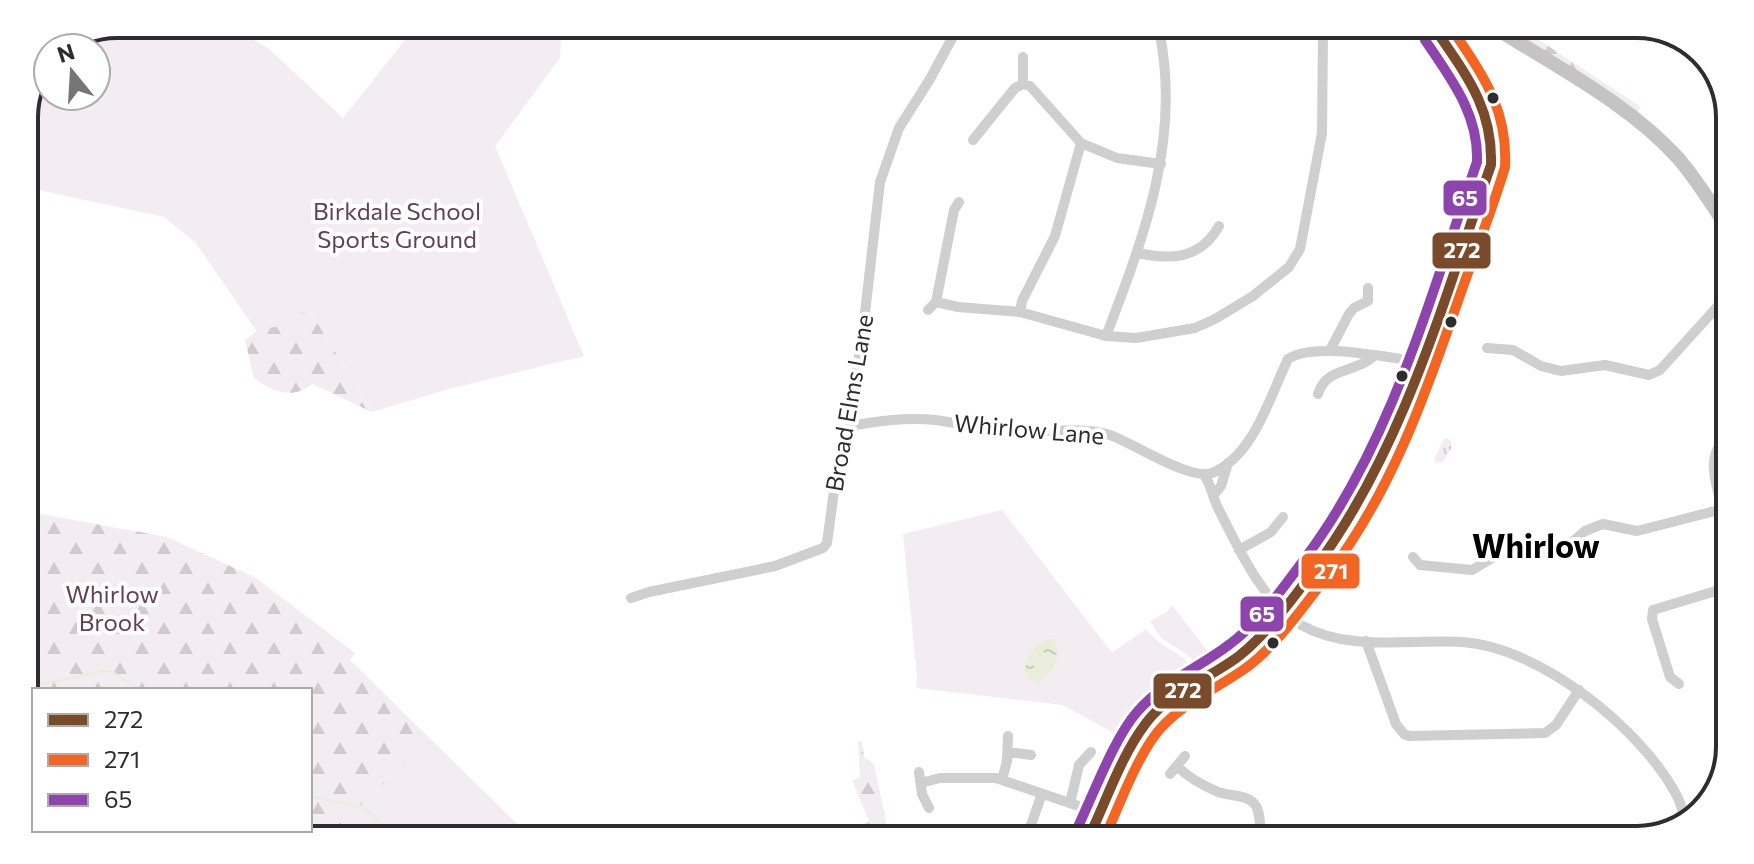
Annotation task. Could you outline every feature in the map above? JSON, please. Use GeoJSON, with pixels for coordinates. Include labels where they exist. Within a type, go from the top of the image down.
{"type":"FeatureCollection","features":[{"type":"Feature","properties":{"kind":"main road"},"geometry":{"type":"LineString","coordinates":[[1094,826],[1147,722],[1182,690],[1236,658],[1253,644],[1282,610],[1356,509],[1386,452],[1488,179],[1493,153],[1488,115],[1482,101],[1441,38]]}},
{"type":"Feature","properties":{"kind":"main road"},"geometry":{"type":"LineString","coordinates":[[1511,38],[1593,90],[1654,135],[1687,169],[1716,211]]}},
{"type":"Feature","properties":{"kind":"street","name":"Broad Elms Lane"},"geometry":{"type":"LineString","coordinates":[[631,598],[775,566],[823,548],[831,523],[838,461],[850,426],[882,172],[899,128],[952,38]]}},
{"type":"Feature","properties":{"kind":"street"},"geometry":{"type":"LineString","coordinates":[[1106,336],[1138,253],[1161,164],[1166,75],[1160,38]]}},
{"type":"Feature","properties":{"kind":"street"},"geometry":{"type":"LineString","coordinates":[[959,202],[954,210],[932,306],[1020,312],[1106,336],[1155,337],[1195,328],[1243,303],[1295,262],[1322,133],[1323,38]]}},
{"type":"Feature","properties":{"kind":"street"},"geometry":{"type":"LineString","coordinates":[[1023,57],[1023,84]]}},
{"type":"Feature","properties":{"kind":"street"},"geometry":{"type":"LineString","coordinates":[[973,140],[1015,88],[1023,84],[1030,86],[1081,143],[1117,158],[1161,164]]}},
{"type":"Feature","properties":{"kind":"street"},"geometry":{"type":"LineString","coordinates":[[1020,312],[1022,301],[1055,236],[1081,143]]}},
{"type":"Feature","properties":{"kind":"street"},"geometry":{"type":"LineString","coordinates":[[1138,253],[1163,258],[1177,257],[1198,248],[1219,226]]}},
{"type":"Feature","properties":{"kind":"street"},"geometry":{"type":"LineString","coordinates":[[1330,350],[1349,314],[1368,301],[1368,288]]}},
{"type":"Feature","properties":{"kind":"street"},"geometry":{"type":"LineString","coordinates":[[1487,348],[1513,350],[1549,369],[1561,371],[1605,365],[1649,375],[1660,370],[1716,308]]}},
{"type":"Feature","properties":{"kind":"street"},"geometry":{"type":"LineString","coordinates":[[1422,362],[1330,350],[1305,351],[1288,359],[1260,423],[1236,456],[1204,475],[1211,484],[1213,496],[1239,550],[1273,601],[1303,626],[1323,634],[1366,641],[1479,645],[1539,665],[1579,690],[1606,712],[1664,776],[1678,798],[1682,811]]}},
{"type":"Feature","properties":{"kind":"street"},"geometry":{"type":"LineString","coordinates":[[1318,394],[1325,380],[1363,365],[1374,356]]}},
{"type":"Feature","properties":{"kind":"street","name":"Whirlow Lane"},"geometry":{"type":"LineString","coordinates":[[850,426],[887,419],[933,420],[1010,432],[1090,432],[1109,435],[1162,461],[1204,475]]}},
{"type":"Feature","properties":{"kind":"street"},"geometry":{"type":"LineString","coordinates":[[1716,449],[1713,464],[1716,477]]}},
{"type":"Feature","properties":{"kind":"street"},"geometry":{"type":"LineString","coordinates":[[1213,496],[1221,486],[1228,463]]}},
{"type":"Feature","properties":{"kind":"street"},"geometry":{"type":"LineString","coordinates":[[1413,557],[1420,565],[1472,570],[1511,547],[1542,553],[1559,551],[1585,531],[1603,524],[1637,531],[1716,514]]}},
{"type":"Feature","properties":{"kind":"street"},"geometry":{"type":"LineString","coordinates":[[1239,550],[1274,537],[1283,517]]}},
{"type":"Feature","properties":{"kind":"street"},"geometry":{"type":"LineString","coordinates":[[1679,684],[1670,677],[1652,619],[1653,610],[1716,591]]}},
{"type":"Feature","properties":{"kind":"street"},"geometry":{"type":"LineString","coordinates":[[1366,641],[1396,724],[1409,736],[1545,733],[1556,725],[1579,690]]}},
{"type":"Feature","properties":{"kind":"street"},"geometry":{"type":"LineString","coordinates":[[1002,780],[1008,736]]}},
{"type":"Feature","properties":{"kind":"street"},"geometry":{"type":"LineString","coordinates":[[1008,752],[1031,755]]}},
{"type":"Feature","properties":{"kind":"street"},"geometry":{"type":"LineString","coordinates":[[1070,803],[1079,765],[1091,752]]}},
{"type":"Feature","properties":{"kind":"street"},"geometry":{"type":"LineString","coordinates":[[1185,756],[1174,770],[1217,792],[1251,793],[1259,826]]}},
{"type":"Feature","properties":{"kind":"street"},"geometry":{"type":"LineString","coordinates":[[929,808],[920,778],[990,778],[1099,813]]}},
{"type":"Feature","properties":{"kind":"street"},"geometry":{"type":"LineString","coordinates":[[1031,826],[1042,794]]}},
{"type":"Feature","properties":{"kind":"green space","name":"Birkdale School Sports Ground"},"geometry":{"type":"Polygon","coordinates":[[[251,38],[268,48],[343,118],[406,38],[560,38],[560,58],[495,146],[584,356],[449,389],[372,412],[308,307],[288,324],[262,327],[257,332],[196,243],[164,217],[38,190],[38,112],[112,112],[112,39],[251,38]]]}},
{"type":"Feature","properties":{"kind":"green space"},"geometry":{"type":"Polygon","coordinates":[[[1519,38],[1536,38],[1641,107],[1637,112],[1519,38]]]}},
{"type":"Feature","properties":{"kind":"green space"},"geometry":{"type":"Polygon","coordinates":[[[307,306],[372,412],[312,384],[290,393],[268,387],[254,378],[245,340],[262,327],[307,306]]]}},
{"type":"Feature","properties":{"kind":"green space"},"geometry":{"type":"Polygon","coordinates":[[[1447,438],[1451,441],[1451,448],[1443,462],[1436,463],[1434,459],[1447,438]]]}},
{"type":"Feature","properties":{"kind":"green space"},"geometry":{"type":"Polygon","coordinates":[[[1002,510],[1112,653],[1146,629],[1184,659],[1194,671],[1163,690],[1146,708],[1141,705],[1133,708],[1127,719],[1133,728],[1126,740],[1063,705],[916,688],[903,534],[1002,510]]]}},
{"type":"Feature","properties":{"kind":"green space","name":"Whirlow Brook"},"geometry":{"type":"Polygon","coordinates":[[[38,514],[167,537],[256,578],[355,653],[350,660],[519,826],[312,826],[312,688],[38,688],[38,514]]]}},
{"type":"Feature","properties":{"kind":"green space"},"geometry":{"type":"Polygon","coordinates":[[[1172,605],[1213,658],[1199,667],[1189,656],[1161,638],[1150,621],[1167,612],[1172,605]]]}},
{"type":"Feature","properties":{"kind":"green space"},"geometry":{"type":"Polygon","coordinates":[[[431,740],[519,826],[338,826],[431,740]]]}},
{"type":"Feature","properties":{"kind":"green space"},"geometry":{"type":"Polygon","coordinates":[[[858,741],[862,741],[864,757],[874,764],[887,826],[858,826],[869,821],[852,780],[860,778],[858,741]]]}},
{"type":"Feature","properties":{"kind":"water"},"geometry":{"type":"Polygon","coordinates":[[[1055,639],[1057,658],[1053,670],[1038,682],[1029,679],[1025,671],[1029,656],[1035,647],[1055,639]]]}},
{"type":"Feature","properties":{"kind":"waterway"},"geometry":{"type":"LineString","coordinates":[[38,685],[112,671],[136,688]]}},
{"type":"Feature","properties":{"kind":"waterway"},"geometry":{"type":"LineString","coordinates":[[312,796],[364,808],[383,826]]}},
{"type":"Feature","properties":{"kind":"transit line","name":"272"},"geometry":{"type":"LineString","coordinates":[[1094,826],[1122,764],[1146,723],[1166,702],[1239,656],[1282,613],[1310,576],[1348,519],[1398,422],[1438,320],[1491,165],[1488,127],[1483,110],[1468,79],[1441,38]]}},
{"type":"Feature","properties":{"kind":"transit line","name":"271"},"geometry":{"type":"LineString","coordinates":[[1110,826],[1144,752],[1160,729],[1199,697],[1243,670],[1266,651],[1327,576],[1370,511],[1404,443],[1433,371],[1505,167],[1503,128],[1498,111],[1484,79],[1458,38]]}},
{"type":"Feature","properties":{"kind":"transit line","name":"65"},"geometry":{"type":"LineString","coordinates":[[1078,826],[1128,723],[1147,701],[1240,636],[1271,604],[1336,513],[1386,417],[1425,316],[1477,162],[1473,128],[1462,98],[1425,40]]}},
{"type":"Feature","properties":{"kind":"district","name":"Whirlow"},"geometry":{"type":"Point","coordinates":[1536,547]}}]}
